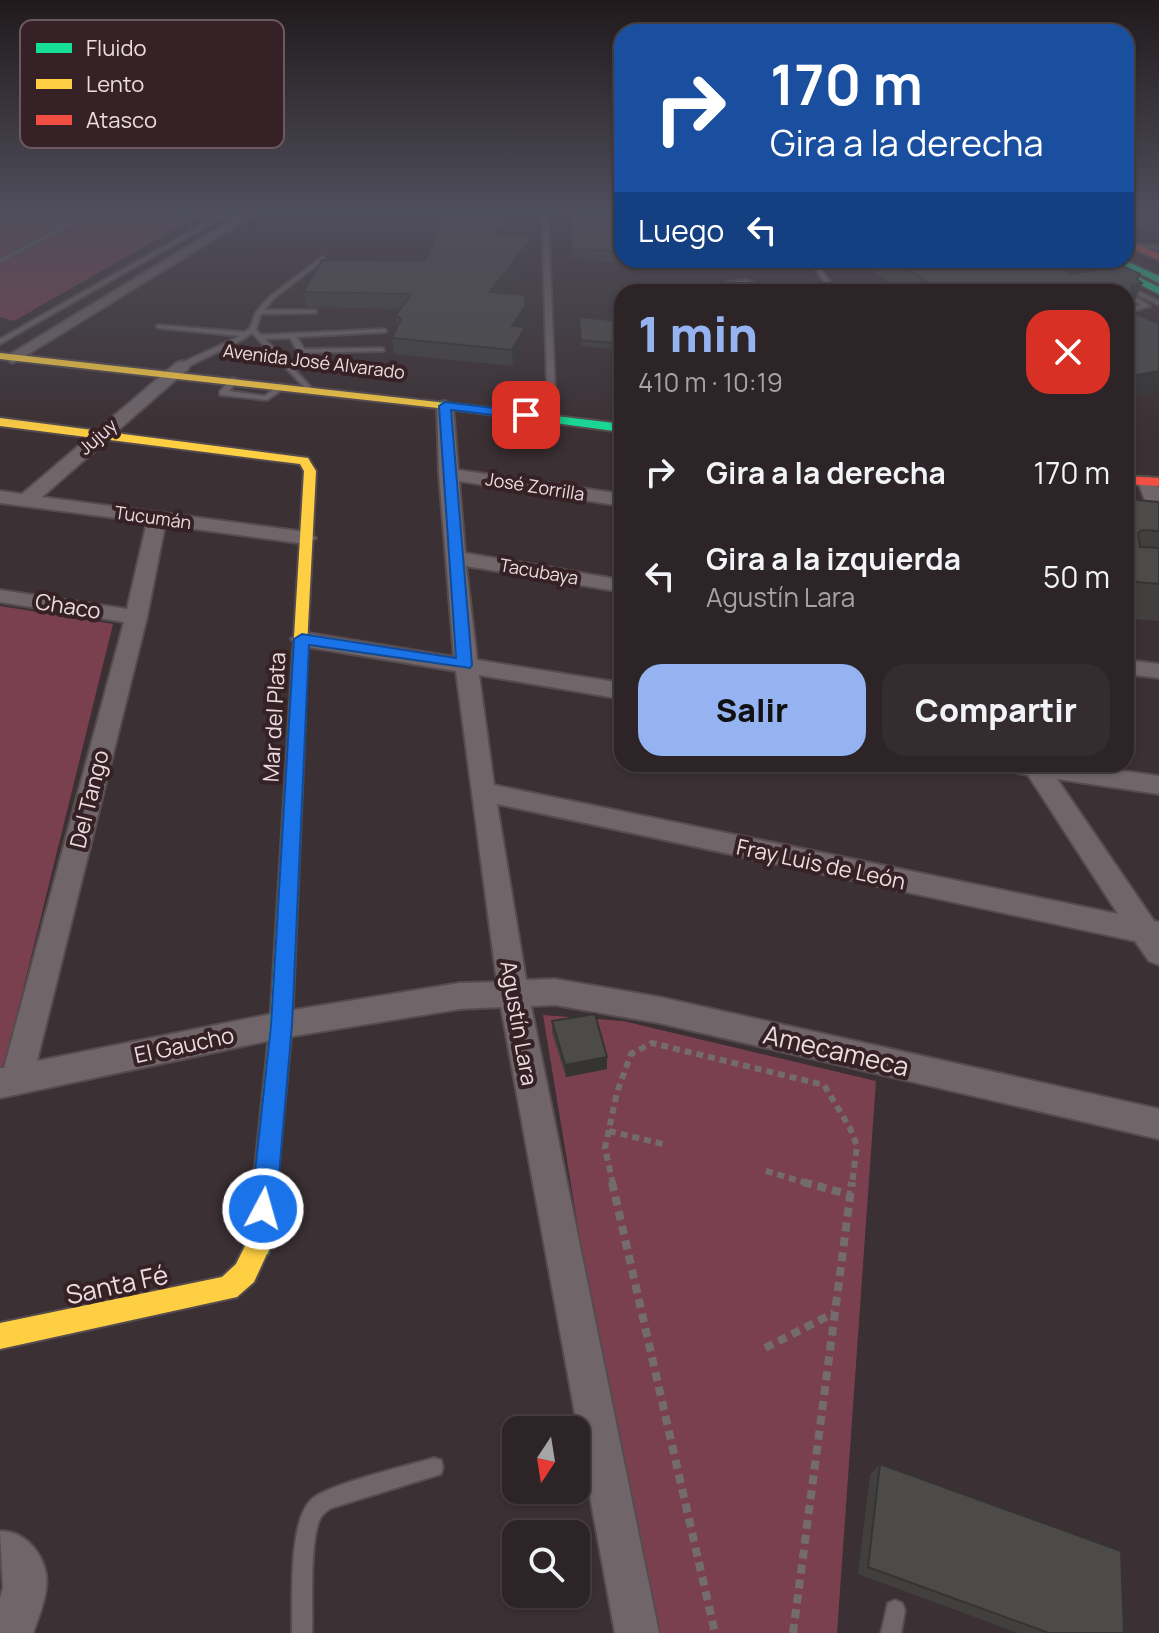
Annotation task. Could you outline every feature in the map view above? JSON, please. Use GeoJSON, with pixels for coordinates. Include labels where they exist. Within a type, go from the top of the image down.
{"type":"FeatureCollection","features":[{"type":"Feature","properties":{"kind":"street"},"geometry":{"type":"LineString","coordinates":[[9,353],[122,287]]}},
{"type":"Feature","properties":{"kind":"street"},"geometry":{"type":"LineString","coordinates":[[1135,287],[1159,291]]}},
{"type":"Feature","properties":{"kind":"street","name":"Avenida José Alvarado"},"geometry":{"type":"LineString","coordinates":[[9,353],[614,420]]}},
{"type":"Feature","properties":{"kind":"street","name":"Avenida José Alvarado"},"geometry":{"type":"LineString","coordinates":[[176,370],[235,380],[297,385]]}},
{"type":"Feature","properties":{"kind":"street","name":"Jujuy"},"geometry":{"type":"LineString","coordinates":[[26,501],[176,370]]}},
{"type":"Feature","properties":{"kind":"street","name":"Agustín Lara"},"geometry":{"type":"LineString","coordinates":[[447,402],[448,474],[464,665],[512,992],[637,1633]]}},
{"type":"Feature","properties":{"kind":"street","name":"Avenida José Alvarado"},"geometry":{"type":"LineString","coordinates":[[553,415],[614,426]]}},
{"type":"Feature","properties":{"kind":"street","name":"Mar del Plata"},"geometry":{"type":"LineString","coordinates":[[0,422],[304,461],[310,471],[281,1025],[260,1240],[255,1261],[243,1280]]}},
{"type":"Feature","properties":{"kind":"street"},"geometry":{"type":"LineString","coordinates":[[1134,473],[1155,479]]}},
{"type":"Feature","properties":{"kind":"street","name":"José Zorrilla"},"geometry":{"type":"LineString","coordinates":[[448,474],[614,499]]}},
{"type":"Feature","properties":{"kind":"street"},"geometry":{"type":"LineString","coordinates":[[1134,480],[1155,479]]}},
{"type":"Feature","properties":{"kind":"street"},"geometry":{"type":"LineString","coordinates":[[1137,517],[1159,516],[1155,479]]}},
{"type":"Feature","properties":{"kind":"street","name":"Tucumán"},"geometry":{"type":"LineString","coordinates":[[0,497],[306,538]]}},
{"type":"Feature","properties":{"kind":"street","name":"Del Tango"},"geometry":{"type":"LineString","coordinates":[[9,1081],[136,617],[157,519]]}},
{"type":"Feature","properties":{"kind":"street","name":"Tacubaya"},"geometry":{"type":"LineString","coordinates":[[456,558],[614,585]]}},
{"type":"Feature","properties":{"kind":"street","name":"Chaco"},"geometry":{"type":"LineString","coordinates":[[0,596],[136,617]]}},
{"type":"Feature","properties":{"kind":"street"},"geometry":{"type":"LineString","coordinates":[[302,639],[614,690]]}},
{"type":"Feature","properties":{"kind":"street"},"geometry":{"type":"LineString","coordinates":[[1134,668],[1159,671]]}},
{"type":"Feature","properties":{"kind":"street"},"geometry":{"type":"LineString","coordinates":[[1033,772],[1154,940]]}},
{"type":"Feature","properties":{"kind":"street"},"geometry":{"type":"LineString","coordinates":[[1074,772],[1159,785]]}},
{"type":"Feature","properties":{"kind":"street","name":"Fray Luis de León"},"geometry":{"type":"LineString","coordinates":[[483,792],[1154,940]]}},
{"type":"Feature","properties":{"kind":"street","name":"El Gaucho"},"geometry":{"type":"LineString","coordinates":[[9,1081],[281,1025],[460,996],[512,992]]}},
{"type":"Feature","properties":{"kind":"street","name":"Amecameca"},"geometry":{"type":"LineString","coordinates":[[512,992],[555,992],[614,1001],[1159,1124]]}},
{"type":"Feature","properties":{"kind":"street","name":"Santa Fé"},"geometry":{"type":"LineString","coordinates":[[0,1336],[228,1288],[243,1280]]}},
{"type":"Feature","properties":{"kind":"street"},"geometry":{"type":"LineString","coordinates":[[0,1553],[9,1553],[23,1567],[25,1588],[11,1633]]}},
{"type":"Feature","properties":{"kind":"lane"},"geometry":{"type":"LineString","coordinates":[[0,342],[96,287]]}},
{"type":"Feature","properties":{"kind":"lane"},"geometry":{"type":"LineString","coordinates":[[176,370],[231,346],[250,332],[259,312],[285,287]]}},
{"type":"Feature","properties":{"kind":"lane"},"geometry":{"type":"LineString","coordinates":[[548,287],[553,415]]}},
{"type":"Feature","properties":{"kind":"lane"},"geometry":{"type":"LineString","coordinates":[[1134,291],[1159,303]]}},
{"type":"Feature","properties":{"kind":"lane"},"geometry":{"type":"LineString","coordinates":[[1134,296],[1147,306],[1134,311]]}},
{"type":"Feature","properties":{"kind":"lane"},"geometry":{"type":"LineString","coordinates":[[1134,313],[1159,311]]}},
{"type":"Feature","properties":{"kind":"lane"},"geometry":{"type":"LineString","coordinates":[[259,312],[314,312]]}},
{"type":"Feature","properties":{"kind":"lane"},"geometry":{"type":"LineString","coordinates":[[159,326],[250,332],[258,337],[297,385]]}},
{"type":"Feature","properties":{"kind":"lane"},"geometry":{"type":"LineString","coordinates":[[258,337],[384,331]]}},
{"type":"Feature","properties":{"kind":"lane"},"geometry":{"type":"LineString","coordinates":[[292,335],[303,351],[382,350]]}},
{"type":"Feature","properties":{"kind":"lane"},"geometry":{"type":"LineString","coordinates":[[302,1633],[307,1538],[309,1520],[316,1507],[326,1500],[434,1467]]}},
{"type":"Feature","properties":{"kind":"lane"},"geometry":{"type":"LineString","coordinates":[[891,1633],[895,1610]]}},
{"type":"Feature","properties":{"kind":"path"},"geometry":{"type":"LineString","coordinates":[[715,1633],[707,1610],[605,1148],[617,1092],[631,1054],[652,1043],[824,1085],[850,1128],[857,1146],[793,1633]]}},
{"type":"Feature","properties":{"kind":"path"},"geometry":{"type":"LineString","coordinates":[[609,1131],[667,1145]]}},
{"type":"Feature","properties":{"kind":"path"},"geometry":{"type":"LineString","coordinates":[[766,1171],[851,1195]]}},
{"type":"Feature","properties":{"kind":"path"},"geometry":{"type":"LineString","coordinates":[[765,1348],[835,1312]]}},
{"type":"Feature","properties":{"kind":"shaded area"},"geometry":{"type":"Polygon","coordinates":[[[0,287],[73,287],[14,321],[0,317],[0,287]]]}},
{"type":"Feature","properties":{"kind":"shaded area"},"geometry":{"type":"Polygon","coordinates":[[[0,606],[113,624],[3,1071],[0,1071],[0,606]]]}},
{"type":"Feature","properties":{"kind":"shaded area"},"geometry":{"type":"Polygon","coordinates":[[[543,1015],[623,1021],[876,1081],[837,1633],[645,1633],[543,1015]]]}},
{"type":"Feature","properties":{"kind":"building"},"geometry":{"type":"Polygon","coordinates":[[[306,287],[494,287],[490,292],[525,295],[525,307],[512,326],[525,327],[512,350],[392,338],[401,319],[396,315],[411,294],[303,292],[306,287]]]}},
{"type":"Feature","properties":{"kind":"building"},"geometry":{"type":"Polygon","coordinates":[[[1134,313],[1159,324],[1159,371],[1134,376],[1134,313]]]}},
{"type":"Feature","properties":{"kind":"building"},"geometry":{"type":"Polygon","coordinates":[[[579,317],[614,320],[614,343],[581,340],[579,317]]]}},
{"type":"Feature","properties":{"kind":"building"},"geometry":{"type":"Polygon","coordinates":[[[1134,500],[1159,502],[1159,531],[1142,530],[1138,533],[1140,547],[1159,548],[1159,584],[1134,582],[1134,500]]]}},
{"type":"Feature","properties":{"kind":"building"},"geometry":{"type":"Polygon","coordinates":[[[595,1014],[607,1057],[565,1065],[552,1021],[595,1014]]]}},
{"type":"Feature","properties":{"kind":"building"},"geometry":{"type":"Polygon","coordinates":[[[880,1464],[1121,1551],[1124,1633],[1049,1633],[868,1567],[880,1464]]]}},
{"type":"Feature","properties":{"kind":"traffic: fast"},"geometry":{"type":"LineString","coordinates":[[1151,287],[1159,291]]}},
{"type":"Feature","properties":{"kind":"traffic: fast"},"geometry":{"type":"LineString","coordinates":[[438,405],[614,427]]}},
{"type":"Feature","properties":{"kind":"traffic: fast"},"geometry":{"type":"LineString","coordinates":[[259,1245],[281,1025],[297,720]]}},
{"type":"Feature","properties":{"kind":"traffic: slow"},"geometry":{"type":"LineString","coordinates":[[0,356],[438,405]]}},
{"type":"Feature","properties":{"kind":"traffic: slow"},"geometry":{"type":"LineString","coordinates":[[0,422],[304,461],[310,471],[297,720]]}},
{"type":"Feature","properties":{"kind":"traffic: slow"},"geometry":{"type":"LineString","coordinates":[[0,1336],[228,1288],[245,1273],[259,1245]]}},
{"type":"Feature","properties":{"kind":"traffic: jam"},"geometry":{"type":"LineString","coordinates":[[1134,480],[1159,482]]}},
{"type":"Feature","properties":{"kind":"route"},"geometry":{"type":"LineString","coordinates":[[263,1209],[281,1025],[302,639],[464,665],[445,406],[526,415]]}}]}
